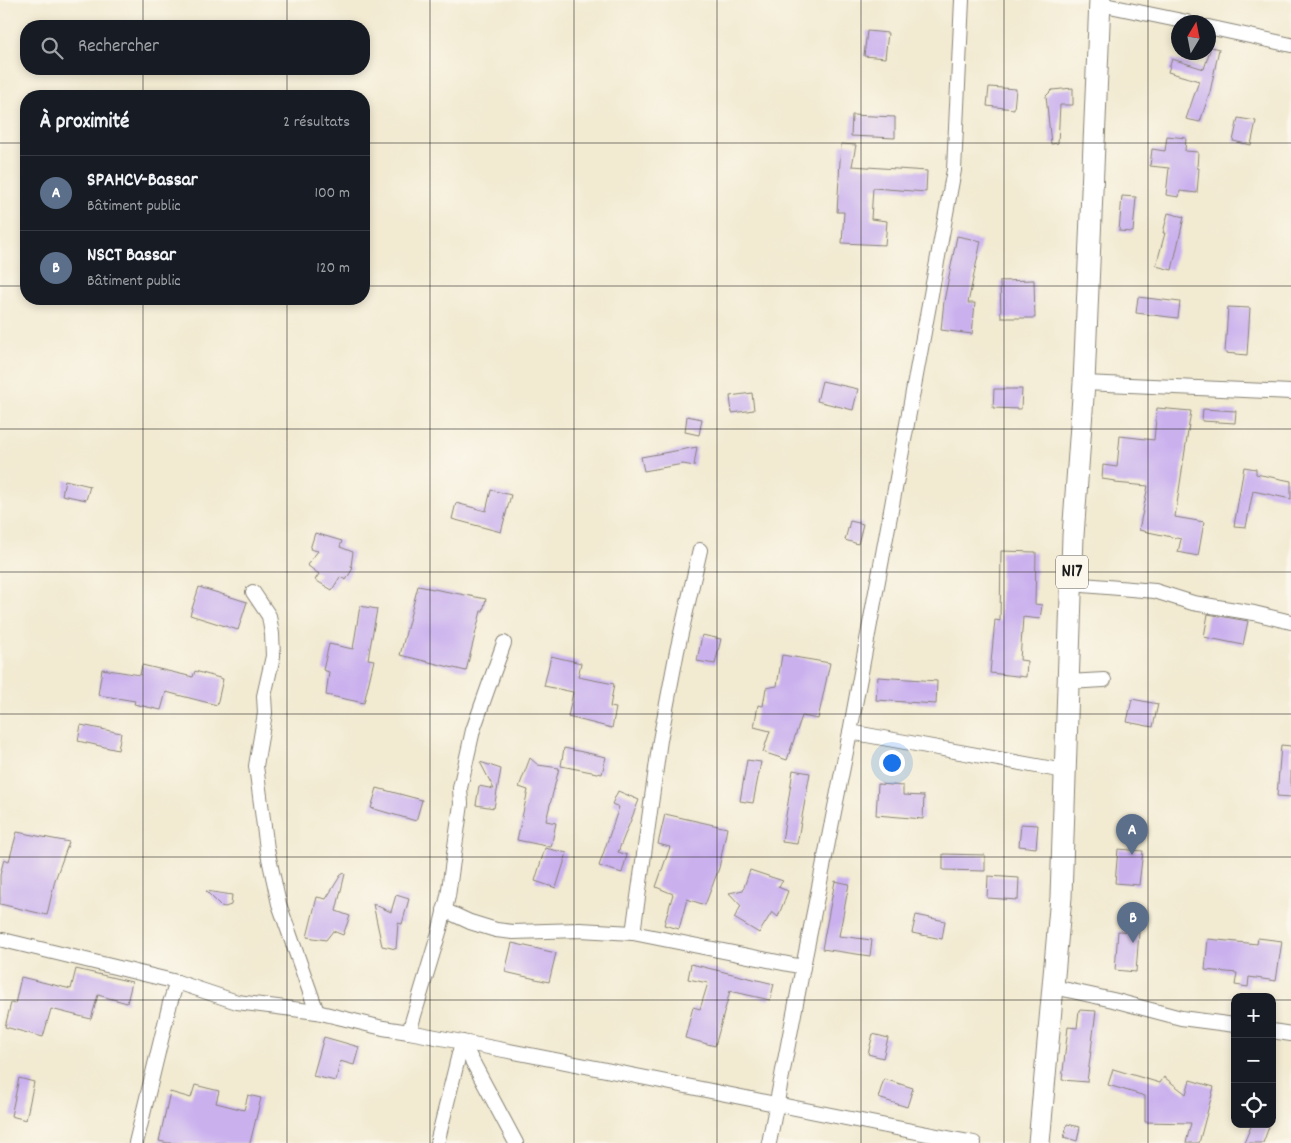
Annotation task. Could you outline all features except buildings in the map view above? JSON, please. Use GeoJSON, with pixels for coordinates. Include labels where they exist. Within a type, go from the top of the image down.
{"type":"FeatureCollection","features":[{"type":"Feature","properties":{"kind":"main road","name":"N17"},"geometry":{"type":"LineString","coordinates":[[1040,1143],[1061,897],[1071,584],[1084,383],[1100,2]]}},
{"type":"Feature","properties":{"kind":"street"},"geometry":{"type":"LineString","coordinates":[[770,1143],[802,966],[850,732],[954,170],[962,0]]}},
{"type":"Feature","properties":{"kind":"street"},"geometry":{"type":"LineString","coordinates":[[1100,2],[1171,18]]}},
{"type":"Feature","properties":{"kind":"street"},"geometry":{"type":"LineString","coordinates":[[1216,29],[1291,45]]}},
{"type":"Feature","properties":{"kind":"street"},"geometry":{"type":"LineString","coordinates":[[1084,383],[1291,392]]}},
{"type":"Feature","properties":{"kind":"street"},"geometry":{"type":"LineString","coordinates":[[633,933],[654,790],[653,782],[662,730],[677,651],[700,550]]}},
{"type":"Feature","properties":{"kind":"street"},"geometry":{"type":"LineString","coordinates":[[1071,584],[1155,591],[1193,603],[1254,613],[1291,622]]}},
{"type":"Feature","properties":{"kind":"street"},"geometry":{"type":"LineString","coordinates":[[253,592],[269,616],[272,634],[273,656],[264,696],[265,713],[256,766],[267,849],[279,904],[317,1012]]}},
{"type":"Feature","properties":{"kind":"street"},"geometry":{"type":"LineString","coordinates":[[409,1032],[444,910],[461,804],[460,788],[473,730],[504,643]]}},
{"type":"Feature","properties":{"kind":"street"},"geometry":{"type":"LineString","coordinates":[[1068,682],[1104,680]]}},
{"type":"Feature","properties":{"kind":"street"},"geometry":{"type":"LineString","coordinates":[[850,732],[1064,771]]}},
{"type":"Feature","properties":{"kind":"street"},"geometry":{"type":"LineString","coordinates":[[444,910],[470,922],[496,930],[512,932],[580,930],[633,933],[802,966]]}},
{"type":"Feature","properties":{"kind":"street"},"geometry":{"type":"LineString","coordinates":[[3,940],[177,982],[237,1002],[317,1012],[382,1028],[462,1042],[974,1143]]}},
{"type":"Feature","properties":{"kind":"street"},"geometry":{"type":"LineString","coordinates":[[136,1143],[170,1003],[177,982]]}},
{"type":"Feature","properties":{"kind":"street"},"geometry":{"type":"LineString","coordinates":[[1054,987],[1181,1018],[1231,1025]]}},
{"type":"Feature","properties":{"kind":"street"},"geometry":{"type":"LineString","coordinates":[[1276,1032],[1291,1034]]}},
{"type":"Feature","properties":{"kind":"street"},"geometry":{"type":"LineString","coordinates":[[437,1143],[462,1042]]}},
{"type":"Feature","properties":{"kind":"street"},"geometry":{"type":"LineString","coordinates":[[462,1042],[516,1143]]}},
{"type":"Feature","properties":{"kind":"place","name":"SPAHCV-Bassar"},"geometry":{"type":"Point","coordinates":[1132,855]}},
{"type":"Feature","properties":{"kind":"place","name":"NSCT Bassar"},"geometry":{"type":"Point","coordinates":[1133,943]}}]}
